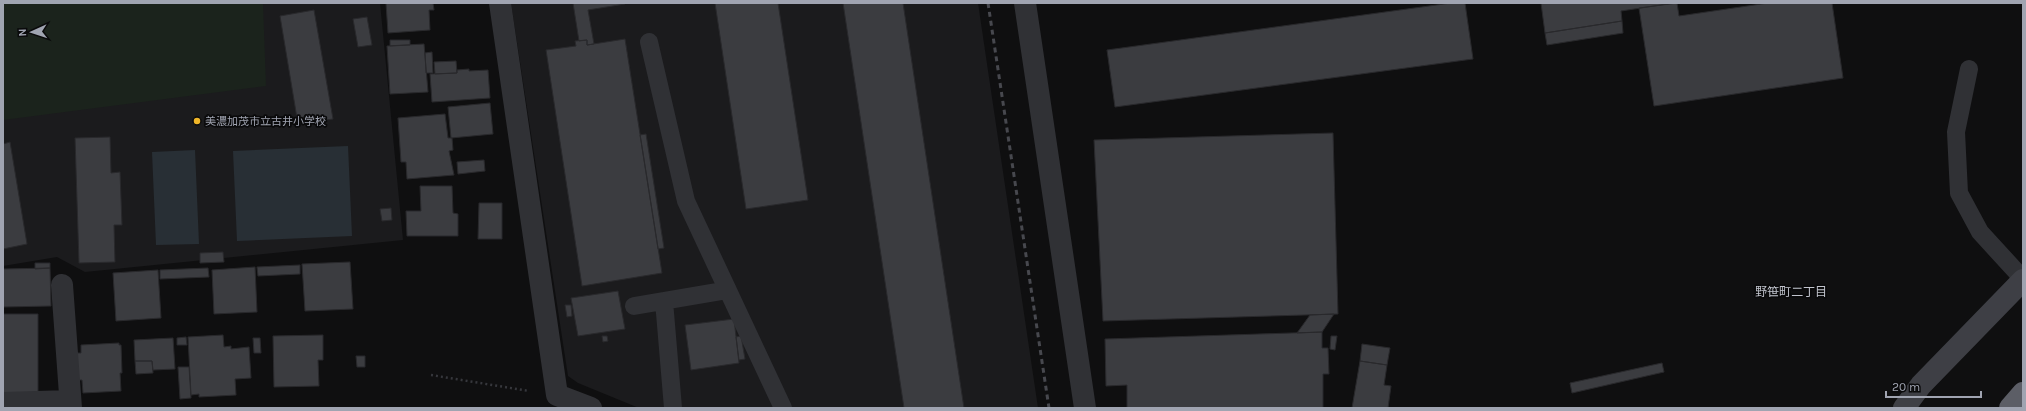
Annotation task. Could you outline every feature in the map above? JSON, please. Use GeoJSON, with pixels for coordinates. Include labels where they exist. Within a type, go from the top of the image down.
{"type":"FeatureCollection","features":[{"type":"Feature","properties":{"kind":"highway"},"geometry":{"type":"LineString","coordinates":[[2010,408],[2023,393]]}},
{"type":"Feature","properties":{"kind":"street"},"geometry":{"type":"LineString","coordinates":[[500,3],[558,395],[591,408]]}},
{"type":"Feature","properties":{"kind":"street"},"geometry":{"type":"LineString","coordinates":[[1025,3],[1085,408]]}},
{"type":"Feature","properties":{"kind":"street"},"geometry":{"type":"LineString","coordinates":[[1904,408],[1920,385],[2023,279]]}},
{"type":"Feature","properties":{"kind":"street"},"geometry":{"type":"LineString","coordinates":[[3,403],[70,404],[62,286]]}},
{"type":"Feature","properties":{"kind":"lane"},"geometry":{"type":"LineString","coordinates":[[649,42],[686,201],[783,408]]}},
{"type":"Feature","properties":{"kind":"lane"},"geometry":{"type":"LineString","coordinates":[[1969,69],[1956,132],[1959,193],[1980,232],[2023,279]]}},
{"type":"Feature","properties":{"kind":"lane"},"geometry":{"type":"LineString","coordinates":[[634,306],[728,290]]}},
{"type":"Feature","properties":{"kind":"lane"},"geometry":{"type":"LineString","coordinates":[[664,301],[673,408]]}},
{"type":"Feature","properties":{"kind":"path"},"geometry":{"type":"LineString","coordinates":[[431,375],[558,395]]}},
{"type":"Feature","properties":{"kind":"shaded area","name":"美濃加茂市立古井小学校"},"geometry":{"type":"Polygon","coordinates":[[[3,3],[380,3],[403,240],[85,272],[57,257],[3,266],[3,3]]]}},
{"type":"Feature","properties":{"kind":"shaded area"},"geometry":{"type":"Polygon","coordinates":[[[3,3],[263,3],[266,86],[3,120],[3,3]]]}},
{"type":"Feature","properties":{"kind":"shaded area"},"geometry":{"type":"Polygon","coordinates":[[[511,3],[978,3],[1038,408],[639,408],[578,383],[568,376],[511,3]]]}},
{"type":"Feature","properties":{"kind":"shaded area"},"geometry":{"type":"Polygon","coordinates":[[[348,146],[352,236],[237,241],[233,151],[348,146]]]}},
{"type":"Feature","properties":{"kind":"shaded area"},"geometry":{"type":"Polygon","coordinates":[[[195,150],[199,244],[156,245],[152,152],[195,150]]]}},
{"type":"Feature","properties":{"kind":"building"},"geometry":{"type":"Polygon","coordinates":[[[386,3],[433,3],[434,10],[429,10],[430,30],[388,33],[386,3]]]}},
{"type":"Feature","properties":{"kind":"building"},"geometry":{"type":"Polygon","coordinates":[[[573,3],[625,4],[588,10],[594,44],[587,45],[587,40],[579,41],[573,3]]]}},
{"type":"Feature","properties":{"kind":"building"},"geometry":{"type":"Polygon","coordinates":[[[715,3],[778,3],[808,200],[746,209],[715,3]]]}},
{"type":"Feature","properties":{"kind":"building"},"geometry":{"type":"Polygon","coordinates":[[[843,3],[903,3],[964,408],[904,408],[843,3]]]}},
{"type":"Feature","properties":{"kind":"building"},"geometry":{"type":"Polygon","coordinates":[[[1451,3],[1465,3],[1473,59],[1115,107],[1107,50],[1451,3]]]}},
{"type":"Feature","properties":{"kind":"building"},"geometry":{"type":"Polygon","coordinates":[[[1541,3],[1674,3],[1621,11],[1622,21],[1545,33],[1541,3]]]}},
{"type":"Feature","properties":{"kind":"building"},"geometry":{"type":"Polygon","coordinates":[[[1677,3],[1679,16],[1768,3],[1832,3],[1843,78],[1654,106],[1639,8],[1677,3]]]}},
{"type":"Feature","properties":{"kind":"building"},"geometry":{"type":"Polygon","coordinates":[[[314,10],[333,119],[298,124],[280,16],[314,10]]]}},
{"type":"Feature","properties":{"kind":"building"},"geometry":{"type":"Polygon","coordinates":[[[367,17],[372,45],[358,47],[353,19],[367,17]]]}},
{"type":"Feature","properties":{"kind":"building"},"geometry":{"type":"Polygon","coordinates":[[[1622,21],[1623,33],[1547,45],[1545,33],[1622,21]]]}},
{"type":"Feature","properties":{"kind":"building"},"geometry":{"type":"Polygon","coordinates":[[[625,39],[662,273],[582,286],[546,50],[576,46],[575,41],[587,40],[587,45],[625,39]]]}},
{"type":"Feature","properties":{"kind":"building"},"geometry":{"type":"Polygon","coordinates":[[[390,40],[410,40],[410,45],[390,46],[390,40]]]}},
{"type":"Feature","properties":{"kind":"building"},"geometry":{"type":"Polygon","coordinates":[[[424,44],[428,92],[390,94],[387,46],[424,44]]]}},
{"type":"Feature","properties":{"kind":"building"},"geometry":{"type":"Polygon","coordinates":[[[432,52],[433,73],[426,73],[425,53],[432,52]]]}},
{"type":"Feature","properties":{"kind":"building"},"geometry":{"type":"Polygon","coordinates":[[[456,61],[457,73],[435,74],[434,62],[456,61]]]}},
{"type":"Feature","properties":{"kind":"building"},"geometry":{"type":"Polygon","coordinates":[[[469,69],[469,71],[488,70],[490,98],[432,102],[430,74],[457,73],[457,70],[469,69]]]}},
{"type":"Feature","properties":{"kind":"building"},"geometry":{"type":"Polygon","coordinates":[[[490,103],[493,134],[451,138],[448,107],[490,103]]]}},
{"type":"Feature","properties":{"kind":"building"},"geometry":{"type":"Polygon","coordinates":[[[445,114],[448,138],[452,138],[453,150],[449,151],[454,175],[407,179],[406,162],[401,162],[398,118],[445,114]]]}},
{"type":"Feature","properties":{"kind":"building"},"geometry":{"type":"Polygon","coordinates":[[[1333,133],[1338,314],[1103,321],[1094,140],[1333,133]]]}},
{"type":"Feature","properties":{"kind":"building"},"geometry":{"type":"Polygon","coordinates":[[[646,134],[664,248],[658,249],[640,135],[646,134]]]}},
{"type":"Feature","properties":{"kind":"building"},"geometry":{"type":"Polygon","coordinates":[[[110,137],[111,173],[120,172],[122,225],[114,225],[115,262],[79,263],[75,138],[110,137]]]}},
{"type":"Feature","properties":{"kind":"building"},"geometry":{"type":"Polygon","coordinates":[[[10,142],[27,244],[3,249],[3,144],[10,142]]]}},
{"type":"Feature","properties":{"kind":"building"},"geometry":{"type":"Polygon","coordinates":[[[484,160],[485,171],[458,174],[457,162],[484,160]]]}},
{"type":"Feature","properties":{"kind":"building"},"geometry":{"type":"Polygon","coordinates":[[[420,186],[452,186],[453,213],[458,214],[458,236],[407,236],[406,211],[421,211],[420,186]]]}},
{"type":"Feature","properties":{"kind":"building"},"geometry":{"type":"Polygon","coordinates":[[[479,203],[502,203],[502,239],[478,239],[479,203]]]}},
{"type":"Feature","properties":{"kind":"building"},"geometry":{"type":"Polygon","coordinates":[[[391,208],[392,220],[382,221],[380,209],[391,208]]]}},
{"type":"Feature","properties":{"kind":"building"},"geometry":{"type":"Polygon","coordinates":[[[223,252],[224,262],[200,263],[200,253],[223,252]]]}},
{"type":"Feature","properties":{"kind":"building"},"geometry":{"type":"Polygon","coordinates":[[[350,262],[353,309],[305,311],[302,264],[350,262]]]}},
{"type":"Feature","properties":{"kind":"building"},"geometry":{"type":"Polygon","coordinates":[[[35,263],[50,263],[50,268],[35,269],[35,263]]]}},
{"type":"Feature","properties":{"kind":"building"},"geometry":{"type":"Polygon","coordinates":[[[300,265],[300,274],[258,276],[257,267],[300,265]]]}},
{"type":"Feature","properties":{"kind":"building"},"geometry":{"type":"Polygon","coordinates":[[[255,267],[257,312],[214,314],[212,270],[255,267]]]}},
{"type":"Feature","properties":{"kind":"building"},"geometry":{"type":"Polygon","coordinates":[[[50,268],[51,306],[3,307],[3,269],[50,268]]]}},
{"type":"Feature","properties":{"kind":"building"},"geometry":{"type":"Polygon","coordinates":[[[208,268],[209,277],[160,279],[160,270],[208,268]]]}},
{"type":"Feature","properties":{"kind":"building"},"geometry":{"type":"Polygon","coordinates":[[[158,270],[161,318],[116,321],[113,273],[158,270]]]}},
{"type":"Feature","properties":{"kind":"building"},"geometry":{"type":"Polygon","coordinates":[[[618,291],[625,329],[578,336],[571,298],[618,291]]]}},
{"type":"Feature","properties":{"kind":"building"},"geometry":{"type":"Polygon","coordinates":[[[565,305],[571,305],[572,316],[567,317],[565,305]]]}},
{"type":"Feature","properties":{"kind":"building"},"geometry":{"type":"Polygon","coordinates":[[[3,314],[38,314],[38,396],[3,396],[3,314]]]}},
{"type":"Feature","properties":{"kind":"building"},"geometry":{"type":"Polygon","coordinates":[[[1334,314],[1322,332],[1297,333],[1310,315],[1334,314]]]}},
{"type":"Feature","properties":{"kind":"building"},"geometry":{"type":"Polygon","coordinates":[[[734,319],[739,363],[691,370],[685,325],[734,319]]]}},
{"type":"Feature","properties":{"kind":"building"},"geometry":{"type":"Polygon","coordinates":[[[1322,332],[1322,348],[1328,348],[1329,374],[1323,374],[1323,408],[1127,408],[1127,385],[1106,386],[1105,339],[1322,332]]]}},
{"type":"Feature","properties":{"kind":"building"},"geometry":{"type":"Polygon","coordinates":[[[223,335],[224,347],[231,346],[231,349],[249,347],[251,378],[235,379],[236,395],[199,397],[199,394],[191,395],[188,337],[223,335]]]}},
{"type":"Feature","properties":{"kind":"building"},"geometry":{"type":"Polygon","coordinates":[[[323,335],[323,360],[318,360],[319,386],[274,387],[273,336],[323,335]]]}},
{"type":"Feature","properties":{"kind":"building"},"geometry":{"type":"Polygon","coordinates":[[[602,336],[607,336],[608,341],[603,342],[602,336]]]}},
{"type":"Feature","properties":{"kind":"building"},"geometry":{"type":"Polygon","coordinates":[[[741,336],[745,359],[739,360],[736,337],[741,336]]]}},
{"type":"Feature","properties":{"kind":"building"},"geometry":{"type":"Polygon","coordinates":[[[1331,336],[1337,336],[1335,350],[1330,349],[1331,336]]]}},
{"type":"Feature","properties":{"kind":"building"},"geometry":{"type":"Polygon","coordinates":[[[186,337],[187,345],[177,345],[177,338],[186,337]]]}},
{"type":"Feature","properties":{"kind":"building"},"geometry":{"type":"Polygon","coordinates":[[[173,338],[175,369],[153,370],[152,361],[135,361],[134,340],[173,338]]]}},
{"type":"Feature","properties":{"kind":"building"},"geometry":{"type":"Polygon","coordinates":[[[253,338],[260,338],[261,353],[254,353],[253,338]]]}},
{"type":"Feature","properties":{"kind":"building"},"geometry":{"type":"Polygon","coordinates":[[[119,343],[119,345],[121,345],[121,391],[83,393],[82,380],[78,380],[76,353],[81,353],[81,345],[119,343]]]}},
{"type":"Feature","properties":{"kind":"building"},"geometry":{"type":"Polygon","coordinates":[[[1362,344],[1390,348],[1387,365],[1360,361],[1362,344]]]}},
{"type":"Feature","properties":{"kind":"building"},"geometry":{"type":"Polygon","coordinates":[[[356,356],[365,356],[365,367],[357,367],[356,356]]]}},
{"type":"Feature","properties":{"kind":"building"},"geometry":{"type":"Polygon","coordinates":[[[135,361],[152,361],[153,373],[136,374],[135,361]]]}},
{"type":"Feature","properties":{"kind":"building"},"geometry":{"type":"Polygon","coordinates":[[[1360,361],[1387,365],[1384,385],[1391,386],[1388,408],[1352,408],[1360,361]]]}},
{"type":"Feature","properties":{"kind":"building"},"geometry":{"type":"Polygon","coordinates":[[[1662,363],[1664,372],[1572,393],[1570,383],[1662,363]]]}},
{"type":"Feature","properties":{"kind":"building"},"geometry":{"type":"Polygon","coordinates":[[[178,367],[189,367],[191,398],[180,399],[178,367]]]}},
{"type":"Feature","properties":{"kind":"railway"},"geometry":{"type":"LineString","coordinates":[[988,3],[1049,408]]}},
{"type":"Feature","properties":{"kind":"place","name":"美濃加茂市立古井小学校"},"geometry":{"type":"Point","coordinates":[197,121]}},
{"type":"Feature","properties":{"kind":"district","name":"野笹町二丁目"},"geometry":{"type":"Point","coordinates":[1791,292]}}]}
